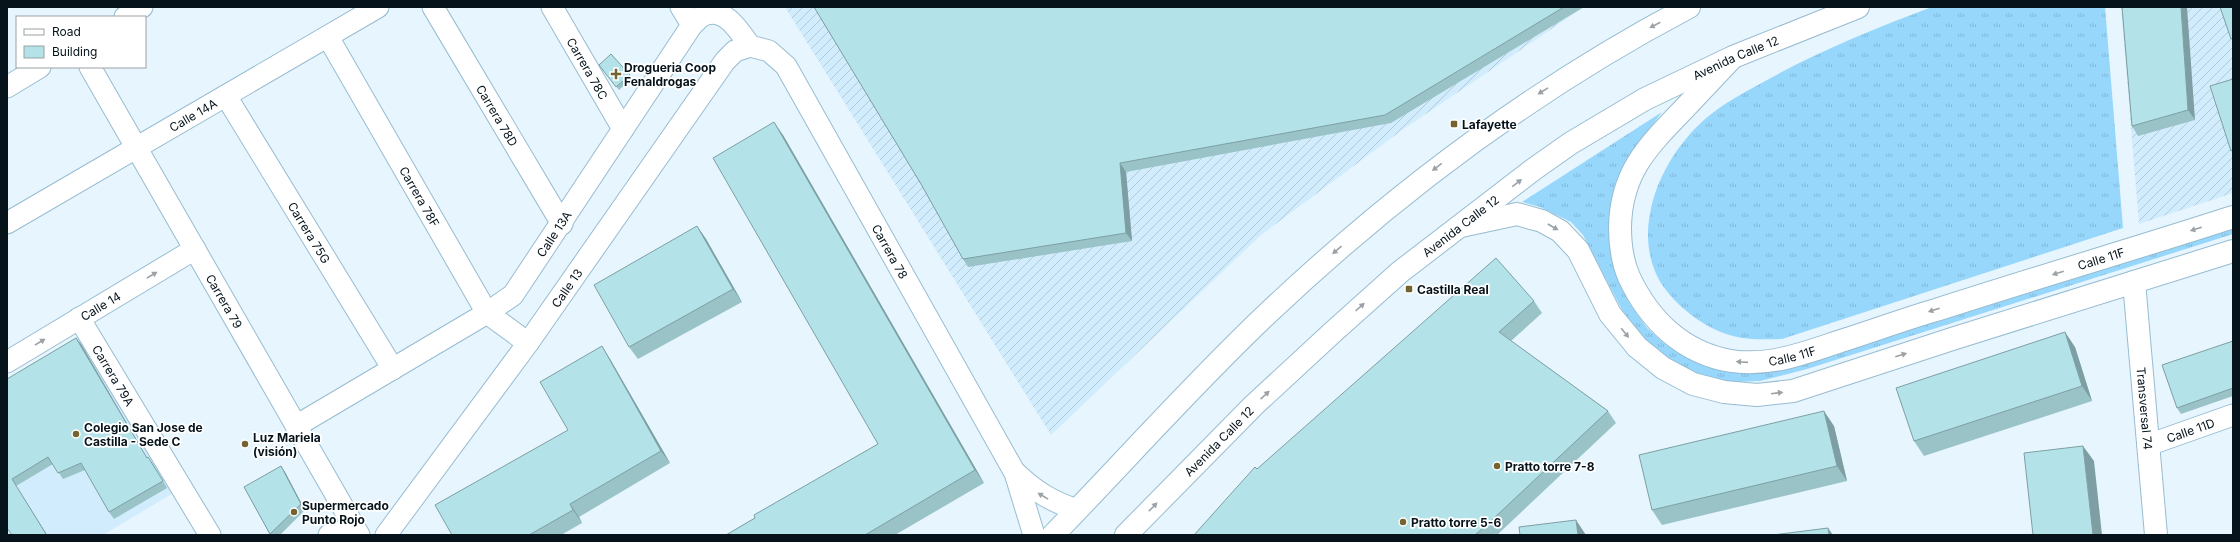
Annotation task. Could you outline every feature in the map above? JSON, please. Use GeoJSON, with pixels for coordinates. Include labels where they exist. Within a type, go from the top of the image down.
{"type":"FeatureCollection","features":[{"type":"Feature","properties":{"kind":"street"},"geometry":{"type":"LineString","coordinates":[[127,16],[142,7]]}},
{"type":"Feature","properties":{"kind":"street","name":"Calle 14A"},"geometry":{"type":"LineString","coordinates":[[7,223],[378,7]]}},
{"type":"Feature","properties":{"kind":"street","name":"Carrera 78D"},"geometry":{"type":"LineString","coordinates":[[433,7],[562,224]]}},
{"type":"Feature","properties":{"kind":"street","name":"Carrera 78C"},"geometry":{"type":"LineString","coordinates":[[552,7],[623,129]]}},
{"type":"Feature","properties":{"kind":"street"},"geometry":{"type":"LineString","coordinates":[[681,7],[692,25]]}},
{"type":"Feature","properties":{"kind":"street"},"geometry":{"type":"LineString","coordinates":[[1053,535],[1239,341],[1391,202],[1452,156],[1538,95],[1625,40],[1689,7]]}},
{"type":"Feature","properties":{"kind":"street","name":"Avenida Calle 12"},"geometry":{"type":"LineString","coordinates":[[1126,535],[1254,405],[1333,332],[1400,272],[1534,169],[1571,143],[1645,99],[1733,57],[1858,7]]}},
{"type":"Feature","properties":{"kind":"street","name":"Calle 13A"},"geometry":{"type":"LineString","coordinates":[[296,426],[487,313],[513,294],[562,224],[692,25],[704,15],[718,14],[736,25],[750,46]]}},
{"type":"Feature","properties":{"kind":"street","name":"Carrera 78F"},"geometry":{"type":"LineString","coordinates":[[328,37],[487,313],[528,343]]}},
{"type":"Feature","properties":{"kind":"street","name":"Carrera 78"},"geometry":{"type":"LineString","coordinates":[[750,46],[769,51],[786,66],[1015,473],[1034,535]]}},
{"type":"Feature","properties":{"kind":"street","name":"Calle 13"},"geometry":{"type":"LineString","coordinates":[[386,535],[528,343],[725,61],[735,51],[750,46]]}},
{"type":"Feature","properties":{"kind":"street","name":"Calle 11F"},"geometry":{"type":"LineString","coordinates":[[1733,57],[1645,150],[1629,179],[1621,211],[1620,243],[1627,272],[1639,298],[1656,321],[1680,342],[1702,353],[1730,361],[1751,362],[1784,359],[2233,218]]}},
{"type":"Feature","properties":{"kind":"street"},"geometry":{"type":"LineString","coordinates":[[7,87],[38,68]]}},
{"type":"Feature","properties":{"kind":"street","name":"Carrera 79"},"geometry":{"type":"LineString","coordinates":[[91,68],[357,532]]}},
{"type":"Feature","properties":{"kind":"street","name":"Carrera 75G"},"geometry":{"type":"LineString","coordinates":[[226,96],[393,369]]}},
{"type":"Feature","properties":{"kind":"street"},"geometry":{"type":"LineString","coordinates":[[1461,226],[1517,214],[1542,221],[1554,228],[1578,250],[1610,314],[1637,348],[1663,368],[1693,384],[1724,392],[1757,395],[1793,391],[1952,339],[2233,252]]}},
{"type":"Feature","properties":{"kind":"street","name":"Calle 14"},"geometry":{"type":"LineString","coordinates":[[7,362],[195,249]]}},
{"type":"Feature","properties":{"kind":"street","name":"Transversal 74"},"geometry":{"type":"LineString","coordinates":[[2134,282],[2156,535]]}},
{"type":"Feature","properties":{"kind":"street","name":"Carrera 79A"},"geometry":{"type":"LineString","coordinates":[[79,318],[210,535]]}},
{"type":"Feature","properties":{"kind":"street","name":"Calle 11D"},"geometry":{"type":"LineString","coordinates":[[2148,445],[2233,416]]}},
{"type":"Feature","properties":{"kind":"street","name":"Carrera 78"},"geometry":{"type":"LineString","coordinates":[[1015,473],[1037,492],[1054,502],[1077,510]]}},
{"type":"Feature","properties":{"kind":"street"},"geometry":{"type":"LineString","coordinates":[[329,535],[357,532]]}},
{"type":"Feature","properties":{"kind":"shaded area"},"geometry":{"type":"Polygon","coordinates":[[[785,7],[1584,7],[1402,130],[1261,235],[1051,435],[785,7]]]}},
{"type":"Feature","properties":{"kind":"shaded area"},"geometry":{"type":"Polygon","coordinates":[[[2121,7],[2233,7],[2233,193],[2139,224],[2121,7]]]}},
{"type":"Feature","properties":{"kind":"shaded area","name":"Colegio San Jose de Castilla - Sede C"},"geometry":{"type":"Polygon","coordinates":[[[85,332],[178,490],[103,535],[7,535],[7,379],[85,332]]]}},
{"type":"Feature","properties":{"kind":"green space"},"geometry":{"type":"Polygon","coordinates":[[[1932,7],[2105,7],[2123,228],[1782,339],[1742,338],[1719,331],[1698,320],[1679,304],[1663,286],[1654,270],[1649,252],[1648,233],[1653,201],[1663,174],[1677,150],[1695,128],[1705,119],[1720,107],[1744,92],[1809,58],[1890,23],[1932,7]]]}},
{"type":"Feature","properties":{"kind":"green space"},"geometry":{"type":"Polygon","coordinates":[[[1662,112],[1645,135],[1615,259],[1630,304],[1647,328],[1666,345],[1689,359],[1714,368],[2233,224],[2233,234],[1807,369],[1760,381],[1735,382],[1710,379],[1684,368],[1659,352],[1637,333],[1621,308],[1583,235],[1571,222],[1540,207],[1522,202],[1662,112]]]}},
{"type":"Feature","properties":{"kind":"building"},"geometry":{"type":"Polygon","coordinates":[[[814,7],[1564,7],[1385,115],[1120,163],[1126,233],[963,259],[921,184],[814,7]]]}},
{"type":"Feature","properties":{"kind":"building"},"geometry":{"type":"Polygon","coordinates":[[[2122,7],[2181,7],[2188,110],[2132,126],[2122,7]]]}},
{"type":"Feature","properties":{"kind":"building"},"geometry":{"type":"Polygon","coordinates":[[[2220,7],[2233,7],[2233,38],[2231,39],[2220,7]]]}},
{"type":"Feature","properties":{"kind":"building","name":"Drogueria Coop Fenaldrogas"},"geometry":{"type":"Polygon","coordinates":[[[611,54],[630,75],[616,87],[599,65],[611,54]]]}},
{"type":"Feature","properties":{"kind":"building"},"geometry":{"type":"Polygon","coordinates":[[[2233,79],[2233,150],[2231,151],[2210,86],[2233,79]]]}},
{"type":"Feature","properties":{"kind":"building"},"geometry":{"type":"Polygon","coordinates":[[[774,122],[975,470],[865,535],[726,535],[755,518],[754,515],[878,444],[713,158],[774,122]]]}},
{"type":"Feature","properties":{"kind":"building"},"geometry":{"type":"Polygon","coordinates":[[[697,226],[733,289],[629,347],[594,285],[697,226]]]}},
{"type":"Feature","properties":{"kind":"building"},"geometry":{"type":"Polygon","coordinates":[[[1496,258],[1534,301],[1499,332],[1608,411],[1493,519],[1475,535],[1194,535],[1255,467],[1257,469],[1496,258]]]}},
{"type":"Feature","properties":{"kind":"building"},"geometry":{"type":"Polygon","coordinates":[[[2065,332],[2082,386],[1914,441],[1896,388],[2065,332]]]}},
{"type":"Feature","properties":{"kind":"building","name":"Colegio San Jose de Castilla - Sede C"},"geometry":{"type":"Polygon","coordinates":[[[76,338],[147,458],[148,457],[163,481],[109,512],[81,463],[58,473],[48,457],[12,479],[46,534],[12,535],[7,528],[7,379],[76,338]]]}},
{"type":"Feature","properties":{"kind":"building"},"geometry":{"type":"Polygon","coordinates":[[[2233,341],[2233,388],[2177,408],[2162,365],[2233,341]]]}},
{"type":"Feature","properties":{"kind":"building"},"geometry":{"type":"Polygon","coordinates":[[[602,346],[661,451],[570,504],[573,510],[529,535],[452,535],[435,505],[568,430],[540,382],[602,346]]]}},
{"type":"Feature","properties":{"kind":"building"},"geometry":{"type":"Polygon","coordinates":[[[1824,411],[1837,466],[1652,510],[1639,455],[1824,411]]]}},
{"type":"Feature","properties":{"kind":"building"},"geometry":{"type":"Polygon","coordinates":[[[2083,446],[2093,535],[2033,535],[2024,453],[2083,446]]]}},
{"type":"Feature","properties":{"kind":"building"},"geometry":{"type":"Polygon","coordinates":[[[281,466],[301,504],[270,534],[244,487],[281,466]]]}},
{"type":"Feature","properties":{"kind":"building"},"geometry":{"type":"Polygon","coordinates":[[[1576,520],[1578,535],[1520,535],[1519,527],[1576,520]]]}},
{"type":"Feature","properties":{"kind":"building"},"geometry":{"type":"Polygon","coordinates":[[[1828,528],[1829,535],[1773,535],[1828,528]]]}},
{"type":"Feature","properties":{"kind":"place","name":"Drogueria Coop Fenaldrogas"},"geometry":{"type":"Point","coordinates":[616,74]}},
{"type":"Feature","properties":{"kind":"place","name":"Lafayette"},"geometry":{"type":"Point","coordinates":[1454,124]}},
{"type":"Feature","properties":{"kind":"place","name":"Castilla Real"},"geometry":{"type":"Point","coordinates":[1409,289]}},
{"type":"Feature","properties":{"kind":"place","name":"Colegio San Jose de Castilla - Sede C"},"geometry":{"type":"Point","coordinates":[76,434]}},
{"type":"Feature","properties":{"kind":"place","name":"Luz Mariela (visión)"},"geometry":{"type":"Point","coordinates":[245,444]}},
{"type":"Feature","properties":{"kind":"place","name":"Pratto torre 7-8"},"geometry":{"type":"Point","coordinates":[1497,466]}},
{"type":"Feature","properties":{"kind":"place","name":"Supermercado Punto Rojo"},"geometry":{"type":"Point","coordinates":[294,512]}},
{"type":"Feature","properties":{"kind":"place","name":"Pratto torre 5-6"},"geometry":{"type":"Point","coordinates":[1403,522]}}]}
